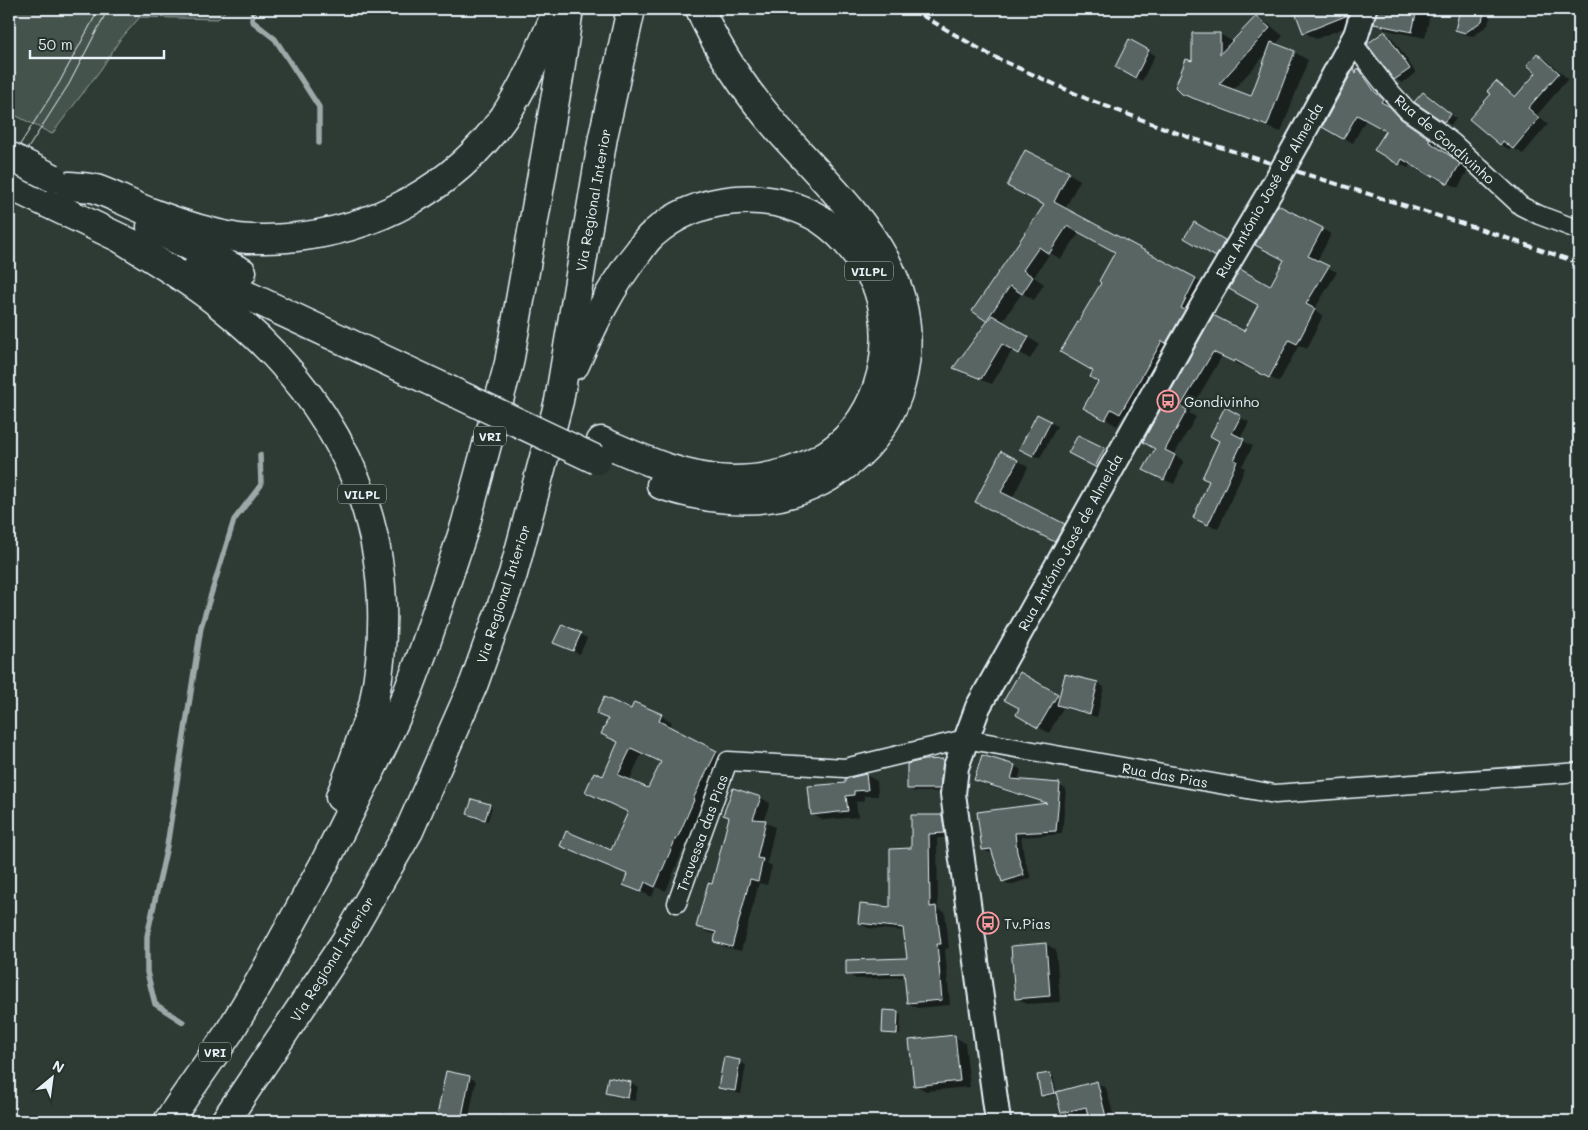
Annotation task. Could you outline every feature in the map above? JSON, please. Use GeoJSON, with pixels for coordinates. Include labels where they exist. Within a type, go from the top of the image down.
{"type":"FeatureCollection","features":[{"type":"Feature","properties":{"kind":"highway","name":"VILPL"},"geometry":{"type":"LineString","coordinates":[[9,185],[56,189],[94,189],[155,214],[239,238],[274,239],[309,236],[340,230],[369,221],[414,200],[464,162],[486,140],[504,116],[520,89],[558,9]]}},
{"type":"Feature","properties":{"kind":"highway","name":"VRI"},"geometry":{"type":"LineString","coordinates":[[168,1121],[230,1031],[260,981],[323,866],[407,694],[465,526],[509,363],[570,9]]}},
{"type":"Feature","properties":{"kind":"highway","name":"Via Regional Interior"},"geometry":{"type":"LineString","coordinates":[[225,1121],[345,942],[409,831],[474,683],[513,574],[559,401],[603,137],[631,9]]}},
{"type":"Feature","properties":{"kind":"highway","name":"VILPL"},"geometry":{"type":"LineString","coordinates":[[123,240],[449,380],[599,450],[643,479],[686,493],[728,500],[768,499],[797,492],[828,478],[854,459],[876,436],[889,414],[905,367],[907,343],[904,308],[896,280],[882,254],[844,200],[754,101],[729,66],[709,31],[700,9]]}},
{"type":"Feature","properties":{"kind":"highway","name":"VILPL"},"geometry":{"type":"LineString","coordinates":[[9,156],[123,240],[178,274],[220,304],[278,357],[302,385],[322,413],[349,462],[360,489],[376,545],[380,573],[382,623],[381,650],[374,703],[335,810],[335,841]]}},
{"type":"Feature","properties":{"kind":"highway","name":"VILPL"},"geometry":{"type":"LineString","coordinates":[[56,189],[225,264],[449,380]]}},
{"type":"Feature","properties":{"kind":"highway","name":"VILPL"},"geometry":{"type":"LineString","coordinates":[[559,401],[600,309],[626,266],[652,235],[676,218],[704,205],[731,200],[765,200],[796,208],[820,219],[846,241],[866,266],[878,289],[885,315],[887,342],[885,362],[879,385],[857,424],[840,444],[818,460],[794,470],[764,478],[730,480],[691,475],[650,462],[599,450]]}},
{"type":"Feature","properties":{"kind":"main road","name":"Rua António José de Almeida"},"geometry":{"type":"LineString","coordinates":[[998,1121],[953,794],[956,767],[965,739],[987,689],[1202,307],[1299,140],[1352,42],[1364,9]]}},
{"type":"Feature","properties":{"kind":"street","name":"Rua de Gondivinho"},"geometry":{"type":"LineString","coordinates":[[1352,42],[1387,88],[1407,110],[1453,143],[1521,206],[1539,216],[1579,230]]}},
{"type":"Feature","properties":{"kind":"street","name":"Rua das Pias"},"geometry":{"type":"LineString","coordinates":[[756,762],[846,768],[965,739],[1275,794],[1579,772]]}},
{"type":"Feature","properties":{"kind":"street","name":"Travessa das Pias"},"geometry":{"type":"LineString","coordinates":[[677,903],[728,761],[756,762]]}},
{"type":"Feature","properties":{"kind":"shaded area"},"geometry":{"type":"Polygon","coordinates":[[[9,9],[227,9],[218,19],[140,17],[119,41],[101,69],[52,134],[9,112],[9,9]]]}},
{"type":"Feature","properties":{"kind":"building"},"geometry":{"type":"Polygon","coordinates":[[[1294,9],[1350,9],[1348,15],[1303,33],[1294,9]]]}},
{"type":"Feature","properties":{"kind":"building"},"geometry":{"type":"Polygon","coordinates":[[[1377,9],[1417,9],[1412,32],[1374,24],[1377,9]]]}},
{"type":"Feature","properties":{"kind":"building"},"geometry":{"type":"Polygon","coordinates":[[[1460,9],[1485,9],[1482,21],[1465,33],[1455,30],[1460,9]]]}},
{"type":"Feature","properties":{"kind":"building"},"geometry":{"type":"Polygon","coordinates":[[[1256,16],[1270,28],[1219,84],[1251,96],[1271,42],[1295,51],[1267,126],[1182,94],[1175,87],[1186,59],[1192,61],[1192,33],[1220,33],[1220,54],[1256,16]]]}},
{"type":"Feature","properties":{"kind":"building"},"geometry":{"type":"Polygon","coordinates":[[[1385,31],[1410,69],[1394,80],[1367,44],[1385,31]]]}},
{"type":"Feature","properties":{"kind":"building"},"geometry":{"type":"Polygon","coordinates":[[[1129,39],[1149,50],[1135,78],[1115,67],[1129,39]]]}},
{"type":"Feature","properties":{"kind":"building"},"geometry":{"type":"Polygon","coordinates":[[[1537,53],[1559,73],[1528,108],[1539,118],[1513,149],[1503,141],[1500,145],[1469,119],[1491,94],[1487,91],[1496,81],[1515,97],[1536,73],[1527,65],[1537,53]]]}},
{"type":"Feature","properties":{"kind":"building"},"geometry":{"type":"Polygon","coordinates":[[[1354,68],[1356,73],[1357,68],[1360,70],[1375,92],[1383,99],[1381,102],[1389,106],[1401,119],[1430,139],[1428,141],[1460,164],[1448,184],[1402,159],[1399,165],[1374,150],[1386,131],[1357,115],[1343,139],[1322,127],[1354,68]]]}},
{"type":"Feature","properties":{"kind":"building"},"geometry":{"type":"Polygon","coordinates":[[[1423,92],[1451,114],[1444,122],[1414,102],[1423,92]]]}},
{"type":"Feature","properties":{"kind":"building"},"geometry":{"type":"Polygon","coordinates":[[[1025,150],[1069,172],[1054,202],[1196,278],[1181,308],[1185,310],[1166,343],[1162,341],[1120,414],[1111,409],[1105,420],[1083,408],[1098,382],[1090,377],[1093,371],[1060,352],[1101,283],[1099,281],[1115,252],[1067,226],[1049,254],[1039,247],[1023,270],[1033,277],[1022,294],[1010,286],[986,321],[972,311],[1044,205],[1007,186],[1025,150]]]}},
{"type":"Feature","properties":{"kind":"building"},"geometry":{"type":"Polygon","coordinates":[[[1278,205],[1323,228],[1308,256],[1329,266],[1306,304],[1315,309],[1297,344],[1289,340],[1269,378],[1235,360],[1234,362],[1213,352],[1181,406],[1187,410],[1165,450],[1175,455],[1164,480],[1143,470],[1155,449],[1143,442],[1213,315],[1244,331],[1258,305],[1229,289],[1240,269],[1270,286],[1284,260],[1255,245],[1278,205]]]}},
{"type":"Feature","properties":{"kind":"building"},"geometry":{"type":"Polygon","coordinates":[[[1194,222],[1225,240],[1216,257],[1184,238],[1194,222]]]}},
{"type":"Feature","properties":{"kind":"building"},"geometry":{"type":"Polygon","coordinates":[[[992,315],[1029,337],[1019,354],[1002,344],[981,379],[953,368],[992,315]]]}},
{"type":"Feature","properties":{"kind":"building"},"geometry":{"type":"Polygon","coordinates":[[[1225,407],[1241,416],[1232,433],[1244,439],[1234,460],[1237,461],[1208,525],[1193,518],[1209,481],[1202,478],[1219,441],[1210,436],[1225,407]]]}},
{"type":"Feature","properties":{"kind":"building"},"geometry":{"type":"Polygon","coordinates":[[[1037,414],[1051,421],[1033,456],[1019,449],[1037,414]]]}},
{"type":"Feature","properties":{"kind":"building"},"geometry":{"type":"Polygon","coordinates":[[[1078,435],[1105,448],[1095,467],[1068,453],[1078,435]]]}},
{"type":"Feature","properties":{"kind":"building"},"geometry":{"type":"Polygon","coordinates":[[[1001,451],[1018,460],[1001,492],[1065,524],[1055,542],[975,502],[1001,451]]]}},
{"type":"Feature","properties":{"kind":"building"},"geometry":{"type":"Polygon","coordinates":[[[562,624],[581,633],[573,651],[553,643],[562,624]]]}},
{"type":"Feature","properties":{"kind":"building"},"geometry":{"type":"Polygon","coordinates":[[[1020,672],[1058,694],[1038,728],[1016,715],[1019,708],[1004,700],[1020,672]]]}},
{"type":"Feature","properties":{"kind":"building"},"geometry":{"type":"Polygon","coordinates":[[[1065,674],[1098,682],[1090,714],[1057,705],[1065,674]]]}},
{"type":"Feature","properties":{"kind":"building"},"geometry":{"type":"Polygon","coordinates":[[[604,697],[631,709],[634,702],[662,714],[659,721],[717,751],[693,799],[655,887],[645,882],[641,892],[623,885],[627,874],[560,846],[566,831],[611,850],[628,812],[585,792],[594,772],[603,776],[618,742],[601,734],[608,719],[596,714],[604,697]],[[631,748],[618,775],[648,788],[661,762],[631,748]]]}},
{"type":"Feature","properties":{"kind":"building"},"geometry":{"type":"Polygon","coordinates":[[[982,755],[1015,765],[1011,779],[1060,783],[1056,831],[1015,833],[1017,852],[1024,875],[1002,882],[991,849],[982,850],[977,812],[1047,803],[974,780],[982,755]]]}},
{"type":"Feature","properties":{"kind":"building"},"geometry":{"type":"Polygon","coordinates":[[[943,759],[940,789],[907,789],[907,764],[924,760],[943,759]]]}},
{"type":"Feature","properties":{"kind":"building"},"geometry":{"type":"Polygon","coordinates":[[[866,774],[868,790],[854,791],[854,795],[846,796],[848,811],[811,815],[808,786],[845,783],[845,779],[866,774]]]}},
{"type":"Feature","properties":{"kind":"building"},"geometry":{"type":"Polygon","coordinates":[[[733,788],[761,797],[753,819],[766,820],[757,858],[763,859],[758,881],[750,879],[732,947],[714,942],[716,932],[696,927],[708,883],[712,884],[729,817],[723,815],[733,788]]]}},
{"type":"Feature","properties":{"kind":"building"},"geometry":{"type":"Polygon","coordinates":[[[472,799],[490,804],[485,820],[467,814],[472,799]]]}},
{"type":"Feature","properties":{"kind":"building"},"geometry":{"type":"Polygon","coordinates":[[[911,815],[942,815],[945,833],[929,834],[930,907],[936,906],[941,944],[937,944],[942,1000],[907,1003],[904,973],[846,975],[846,960],[907,958],[903,928],[858,923],[860,904],[890,907],[890,849],[911,848],[911,815]]]}},
{"type":"Feature","properties":{"kind":"building"},"geometry":{"type":"Polygon","coordinates":[[[1046,943],[1050,996],[1015,999],[1011,946],[1046,943]]]}},
{"type":"Feature","properties":{"kind":"building"},"geometry":{"type":"Polygon","coordinates":[[[883,1010],[898,1011],[897,1034],[882,1033],[883,1010]]]}},
{"type":"Feature","properties":{"kind":"building"},"geometry":{"type":"Polygon","coordinates":[[[955,1035],[960,1081],[914,1086],[909,1040],[955,1035]]]}},
{"type":"Feature","properties":{"kind":"building"},"geometry":{"type":"Polygon","coordinates":[[[724,1057],[740,1060],[735,1091],[718,1088],[724,1057]]]}},
{"type":"Feature","properties":{"kind":"building"},"geometry":{"type":"Polygon","coordinates":[[[446,1071],[470,1076],[461,1121],[436,1121],[446,1071]]]}},
{"type":"Feature","properties":{"kind":"building"},"geometry":{"type":"Polygon","coordinates":[[[1050,1073],[1055,1093],[1041,1096],[1037,1075],[1050,1073]]]}},
{"type":"Feature","properties":{"kind":"building"},"geometry":{"type":"Polygon","coordinates":[[[608,1077],[631,1082],[628,1098],[605,1093],[608,1077]]]}},
{"type":"Feature","properties":{"kind":"building"},"geometry":{"type":"Polygon","coordinates":[[[1097,1081],[1107,1121],[1089,1121],[1086,1107],[1061,1113],[1056,1092],[1097,1081]]]}},
{"type":"Feature","properties":{"kind":"waterway"},"geometry":{"type":"LineString","coordinates":[[253,9],[252,21],[275,39],[319,107],[319,143]]}},
{"type":"Feature","properties":{"kind":"waterway"},"geometry":{"type":"LineString","coordinates":[[183,1022],[155,1004],[147,972],[147,936],[167,846],[201,627],[234,520],[261,485],[260,455]]}},
{"type":"Feature","properties":{"kind":"tram line"},"geometry":{"type":"LineString","coordinates":[[9,162],[59,83],[99,9]]}},
{"type":"Feature","properties":{"kind":"tram line"},"geometry":{"type":"LineString","coordinates":[[9,178],[69,84],[108,9]]}},
{"type":"Feature","properties":{"kind":"railway"},"geometry":{"type":"LineString","coordinates":[[911,9],[990,55],[1087,99],[1188,137],[1489,232],[1579,263]]}},
{"type":"Feature","properties":{"kind":"place","name":"Gondivinho"},"geometry":{"type":"Point","coordinates":[1168,401]}},
{"type":"Feature","properties":{"kind":"place","name":"Tv.Pias"},"geometry":{"type":"Point","coordinates":[988,923]}}]}
